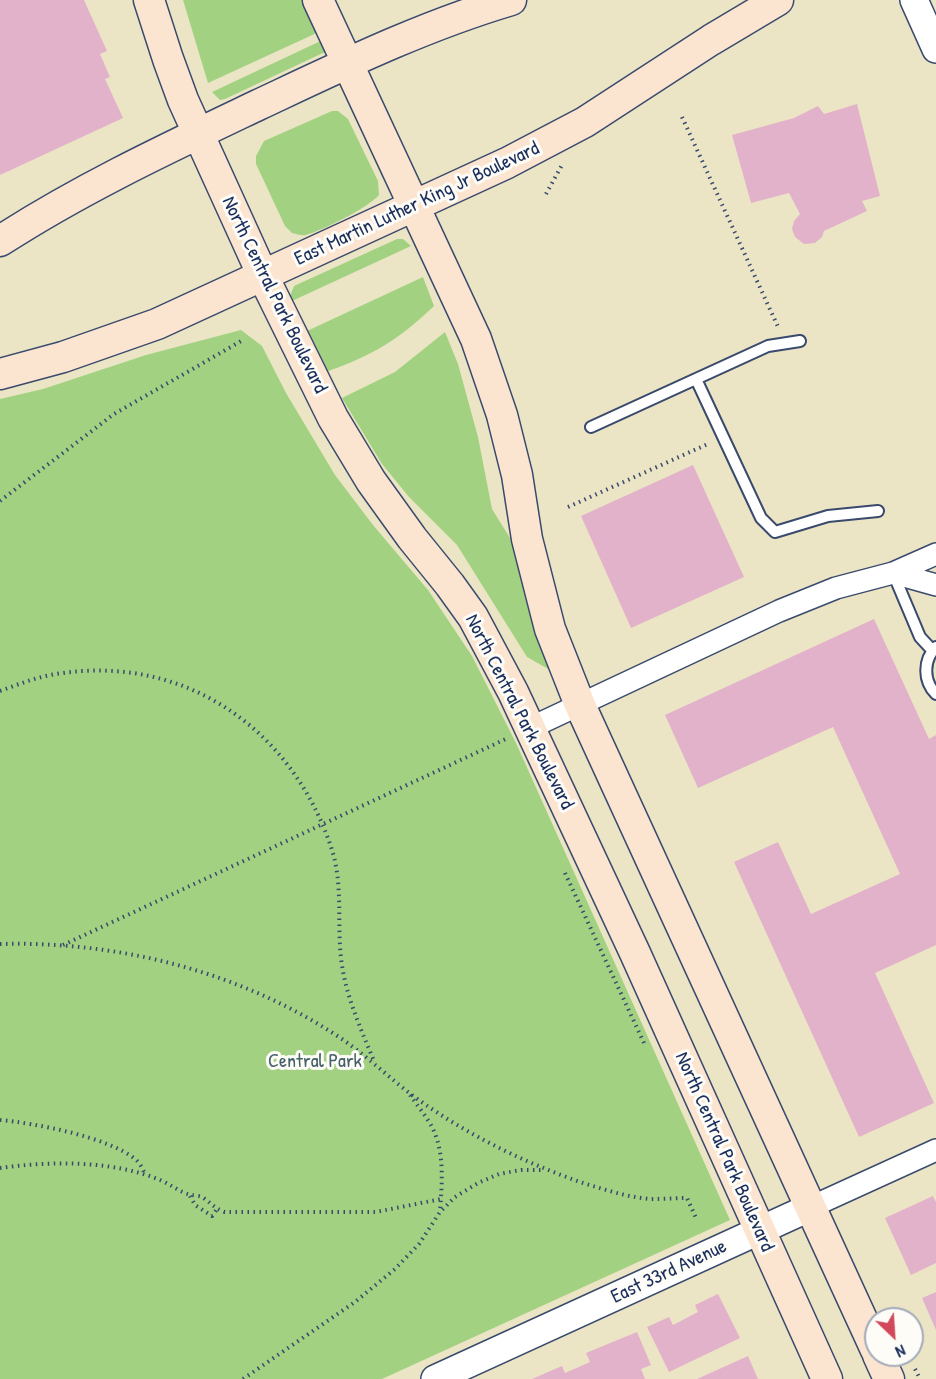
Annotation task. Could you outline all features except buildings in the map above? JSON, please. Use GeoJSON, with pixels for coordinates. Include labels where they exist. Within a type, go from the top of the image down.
{"type":"FeatureCollection","features":[{"type":"Feature","properties":{"kind":"main road","name":"North Central Park Boulevard"},"geometry":{"type":"LineString","coordinates":[[149,0],[168,59],[198,134],[263,276],[339,427],[382,497],[473,617],[513,692],[635,953],[827,1379]]}},
{"type":"Feature","properties":{"kind":"main road"},"geometry":{"type":"LineString","coordinates":[[318,0],[476,339],[502,415],[517,475],[527,539],[550,629],[580,705],[864,1324]]}},
{"type":"Feature","properties":{"kind":"main road"},"geometry":{"type":"LineString","coordinates":[[0,241],[89,188],[348,63],[468,13],[511,0]]}},
{"type":"Feature","properties":{"kind":"main road","name":"East Martin Luther King Jr Boulevard"},"geometry":{"type":"LineString","coordinates":[[0,374],[63,357],[157,324],[507,163],[585,122],[711,40],[778,0]]}},
{"type":"Feature","properties":{"kind":"street"},"geometry":{"type":"LineString","coordinates":[[914,0],[936,49]]}},
{"type":"Feature","properties":{"kind":"street"},"geometry":{"type":"LineString","coordinates":[[530,728],[779,611],[836,588],[893,573],[936,554]]}},
{"type":"Feature","properties":{"kind":"street"},"geometry":{"type":"LineString","coordinates":[[893,573],[936,585]]}},
{"type":"Feature","properties":{"kind":"street","name":"East 33rd Avenue"},"geometry":{"type":"LineString","coordinates":[[450,1376],[936,1150]]}},
{"type":"Feature","properties":{"kind":"lane"},"geometry":{"type":"LineString","coordinates":[[591,427],[768,346],[801,341]]}},
{"type":"Feature","properties":{"kind":"lane"},"geometry":{"type":"LineString","coordinates":[[696,380],[760,518],[776,532],[828,516],[878,511]]}},
{"type":"Feature","properties":{"kind":"lane"},"geometry":{"type":"LineString","coordinates":[[893,573],[920,637],[934,649],[927,660],[926,671],[928,681],[936,694]]}},
{"type":"Feature","properties":{"kind":"path"},"geometry":{"type":"LineString","coordinates":[[682,117],[786,344]]}},
{"type":"Feature","properties":{"kind":"path"},"geometry":{"type":"LineString","coordinates":[[0,501],[114,414],[243,340]]}},
{"type":"Feature","properties":{"kind":"path"},"geometry":{"type":"LineString","coordinates":[[568,507],[723,437]]}},
{"type":"Feature","properties":{"kind":"path"},"geometry":{"type":"LineString","coordinates":[[0,691],[33,679],[83,670],[112,670],[145,674],[202,694],[235,713],[272,744],[300,778],[332,851],[340,900],[341,955],[345,984],[375,1064]]}},
{"type":"Feature","properties":{"kind":"path"},"geometry":{"type":"LineString","coordinates":[[63,945],[530,728]]}},
{"type":"Feature","properties":{"kind":"path"},"geometry":{"type":"LineString","coordinates":[[562,864],[646,1048]]}},
{"type":"Feature","properties":{"kind":"path"},"geometry":{"type":"LineString","coordinates":[[0,944],[63,945],[100,949],[153,958],[210,973],[268,997],[336,1035],[408,1092],[495,1147],[547,1170],[610,1192],[649,1199],[687,1198],[696,1218]]}},
{"type":"Feature","properties":{"kind":"path"},"geometry":{"type":"LineString","coordinates":[[408,1092],[432,1127],[440,1152],[443,1176],[440,1212]]}},
{"type":"Feature","properties":{"kind":"path"},"geometry":{"type":"LineString","coordinates":[[0,1120],[24,1122],[105,1144],[136,1159],[145,1175]]}},
{"type":"Feature","properties":{"kind":"path"},"geometry":{"type":"LineString","coordinates":[[0,1168],[27,1164],[74,1163],[109,1167],[160,1180],[190,1195],[201,1196],[217,1209],[225,1212],[376,1212],[441,1199]]}},
{"type":"Feature","properties":{"kind":"path"},"geometry":{"type":"LineString","coordinates":[[243,1379],[338,1314],[395,1269],[419,1244],[440,1212],[455,1197],[499,1174],[521,1170],[547,1170]]}},
{"type":"Feature","properties":{"kind":"path"},"geometry":{"type":"LineString","coordinates":[[190,1195],[195,1205],[212,1216],[217,1209]]}},
{"type":"Feature","properties":{"kind":"green space"},"geometry":{"type":"Polygon","coordinates":[[[183,0],[306,0],[321,31],[208,83],[183,0]]]}},
{"type":"Feature","properties":{"kind":"green space"},"geometry":{"type":"Polygon","coordinates":[[[327,38],[329,48],[325,52],[225,99],[220,100],[212,92],[327,38]]]}},
{"type":"Feature","properties":{"kind":"green space"},"geometry":{"type":"Polygon","coordinates":[[[332,111],[338,111],[348,119],[378,181],[379,195],[356,212],[323,228],[304,235],[292,233],[285,226],[256,164],[256,156],[264,141],[332,111]]]}},
{"type":"Feature","properties":{"kind":"green space"},"geometry":{"type":"Polygon","coordinates":[[[397,239],[403,239],[411,246],[292,301],[290,296],[294,286],[397,239]]]}},
{"type":"Feature","properties":{"kind":"green space"},"geometry":{"type":"Polygon","coordinates":[[[423,277],[434,306],[410,328],[385,345],[328,371],[307,331],[423,277]]]}},
{"type":"Feature","properties":{"kind":"green space","name":"Central Park"},"geometry":{"type":"Polygon","coordinates":[[[241,330],[262,346],[286,393],[335,475],[373,525],[428,590],[472,656],[516,743],[730,1220],[382,1379],[0,1379],[0,399],[43,389],[146,355],[241,330]]]}},
{"type":"Feature","properties":{"kind":"green space"},"geometry":{"type":"Polygon","coordinates":[[[445,332],[458,364],[478,437],[492,509],[510,538],[550,670],[527,657],[457,545],[409,497],[382,464],[342,398],[395,372],[445,332]]]}}]}
